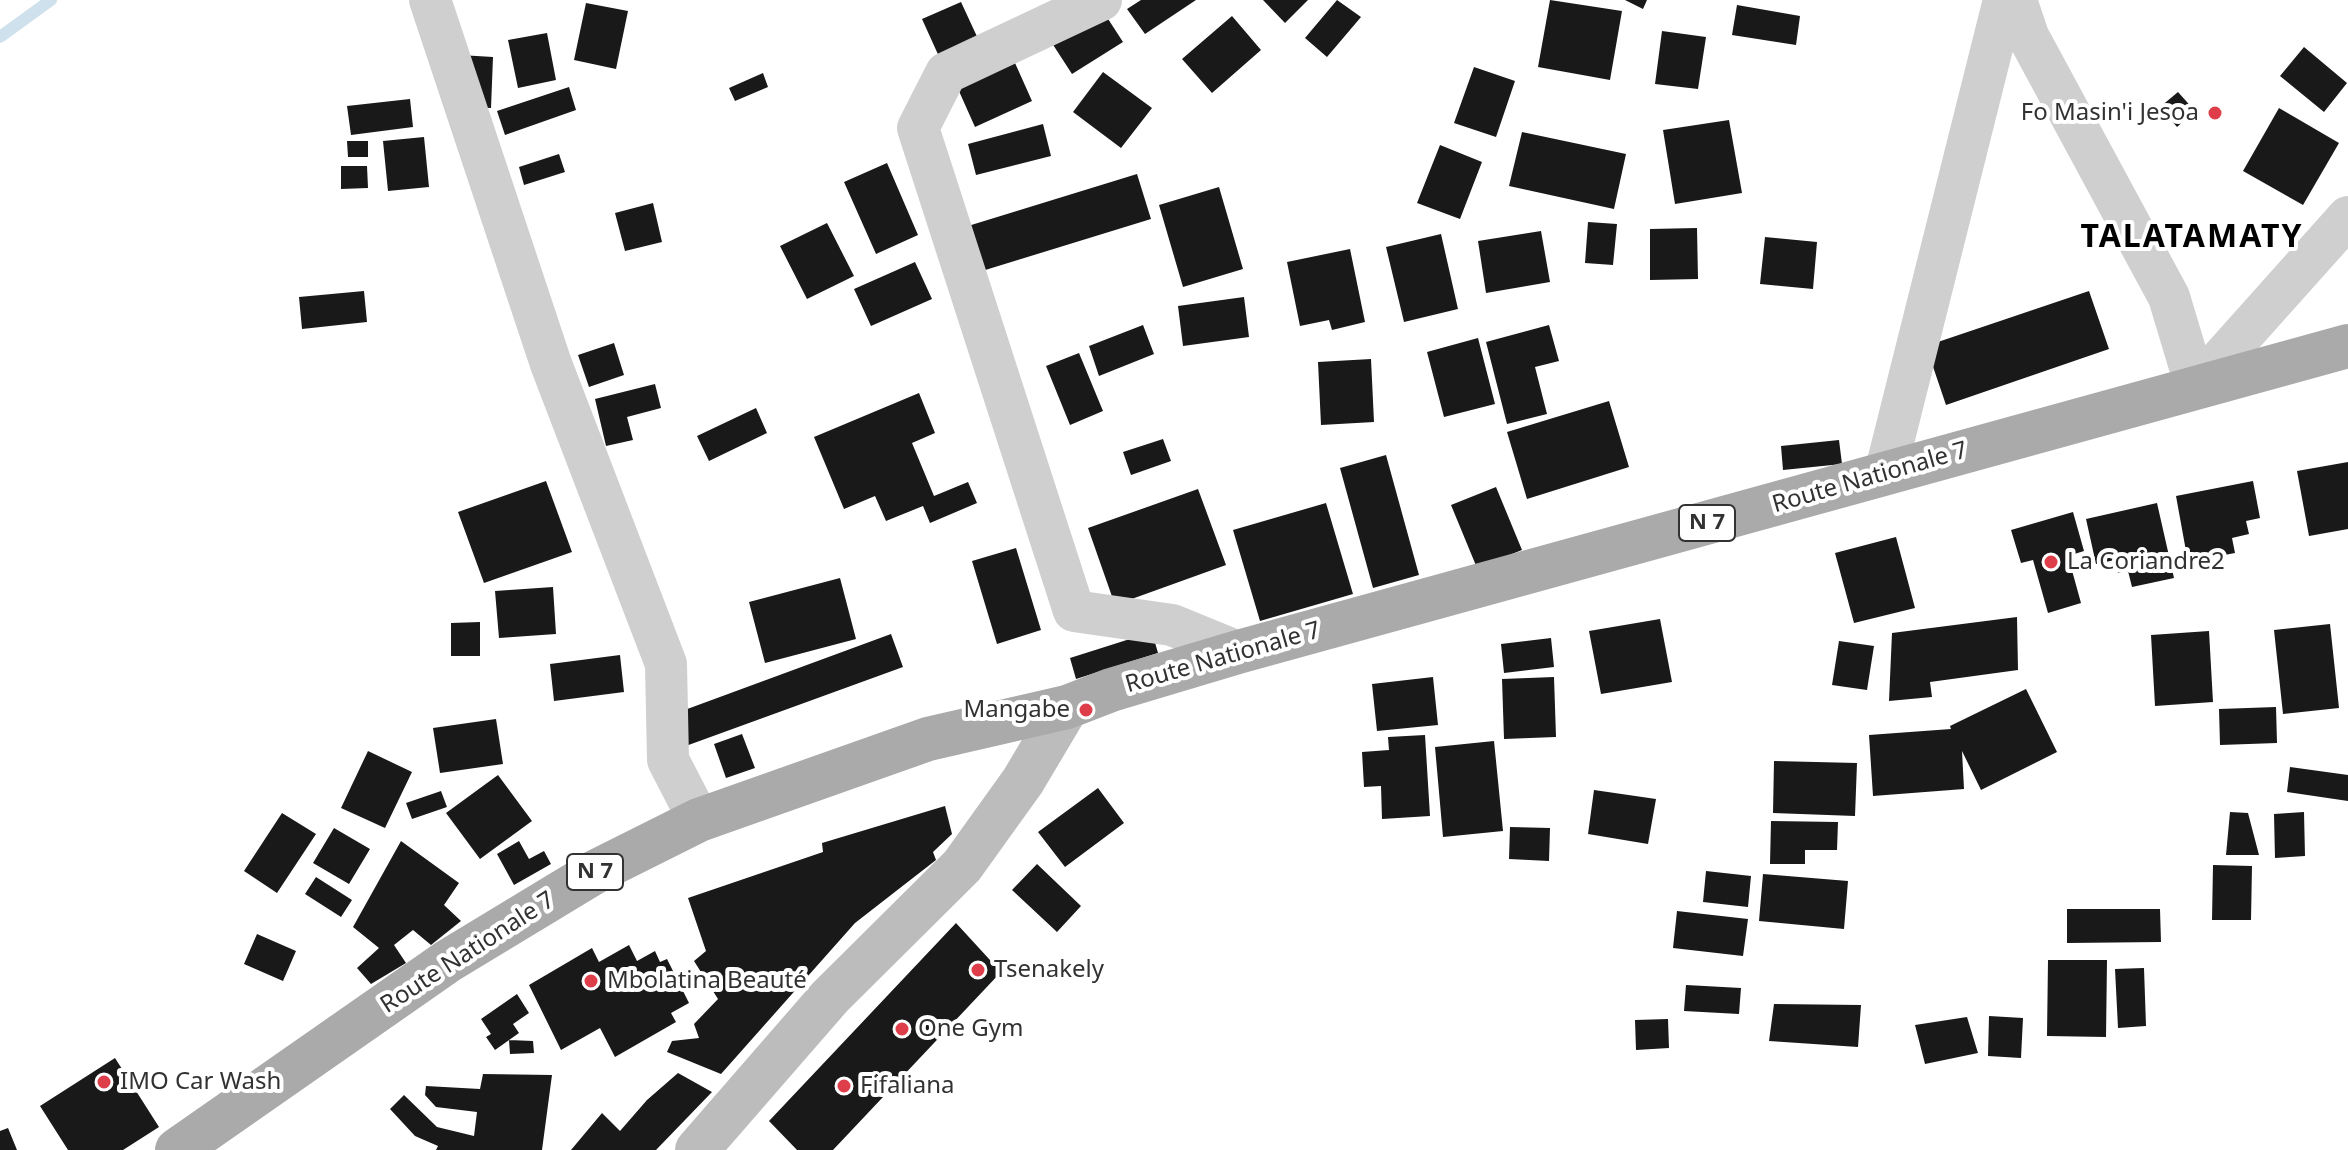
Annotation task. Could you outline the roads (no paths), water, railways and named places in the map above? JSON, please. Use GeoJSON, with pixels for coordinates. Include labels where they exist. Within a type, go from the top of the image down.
{"type":"FeatureCollection","features":[{"type":"Feature","properties":{"kind":"main road","name":"Route Nationale 7"},"geometry":{"type":"LineString","coordinates":[[177,1150],[448,961],[595,872],[699,820],[928,739],[1067,707],[1111,690],[1238,652],[2348,346]]}},
{"type":"Feature","properties":{"kind":"street"},"geometry":{"type":"LineString","coordinates":[[430,0],[551,364],[666,664],[668,760],[699,820]]}},
{"type":"Feature","properties":{"kind":"street"},"geometry":{"type":"LineString","coordinates":[[1101,0],[946,73],[918,128],[1074,611],[1172,625],[1238,652]]}},
{"type":"Feature","properties":{"kind":"street"},"geometry":{"type":"LineString","coordinates":[[1885,474],[2004,0]]}},
{"type":"Feature","properties":{"kind":"street"},"geometry":{"type":"LineString","coordinates":[[2016,0],[2028,36],[2169,297],[2196,387]]}},
{"type":"Feature","properties":{"kind":"street"},"geometry":{"type":"LineString","coordinates":[[2196,387],[2348,217]]}},
{"type":"Feature","properties":{"kind":"street"},"geometry":{"type":"LineString","coordinates":[[697,1150],[830,997],[962,866],[1023,781],[1067,707]]}},
{"type":"Feature","properties":{"kind":"waterway"},"geometry":{"type":"LineString","coordinates":[[0,37],[51,0]]}},
{"type":"Feature","properties":{"kind":"place","name":"Fo Masin'i Jesoa"},"geometry":{"type":"Point","coordinates":[2215,113]}},
{"type":"Feature","properties":{"kind":"place","name":"La Coriandre2"},"geometry":{"type":"Point","coordinates":[2051,562]}},
{"type":"Feature","properties":{"kind":"place","name":"Mangabe"},"geometry":{"type":"Point","coordinates":[1086,710]}},
{"type":"Feature","properties":{"kind":"place","name":"Tsenakely"},"geometry":{"type":"Point","coordinates":[978,970]}},
{"type":"Feature","properties":{"kind":"place","name":"Mbolatina Beauté"},"geometry":{"type":"Point","coordinates":[591,981]}},
{"type":"Feature","properties":{"kind":"place","name":"One Gym"},"geometry":{"type":"Point","coordinates":[902,1029]}},
{"type":"Feature","properties":{"kind":"place","name":"IMO Car Wash"},"geometry":{"type":"Point","coordinates":[104,1082]}},
{"type":"Feature","properties":{"kind":"place","name":"Fifaliana"},"geometry":{"type":"Point","coordinates":[844,1086]}},
{"type":"Feature","properties":{"kind":"district","name":"TALATAMATY"},"geometry":{"type":"Point","coordinates":[2192,238]}}]}
